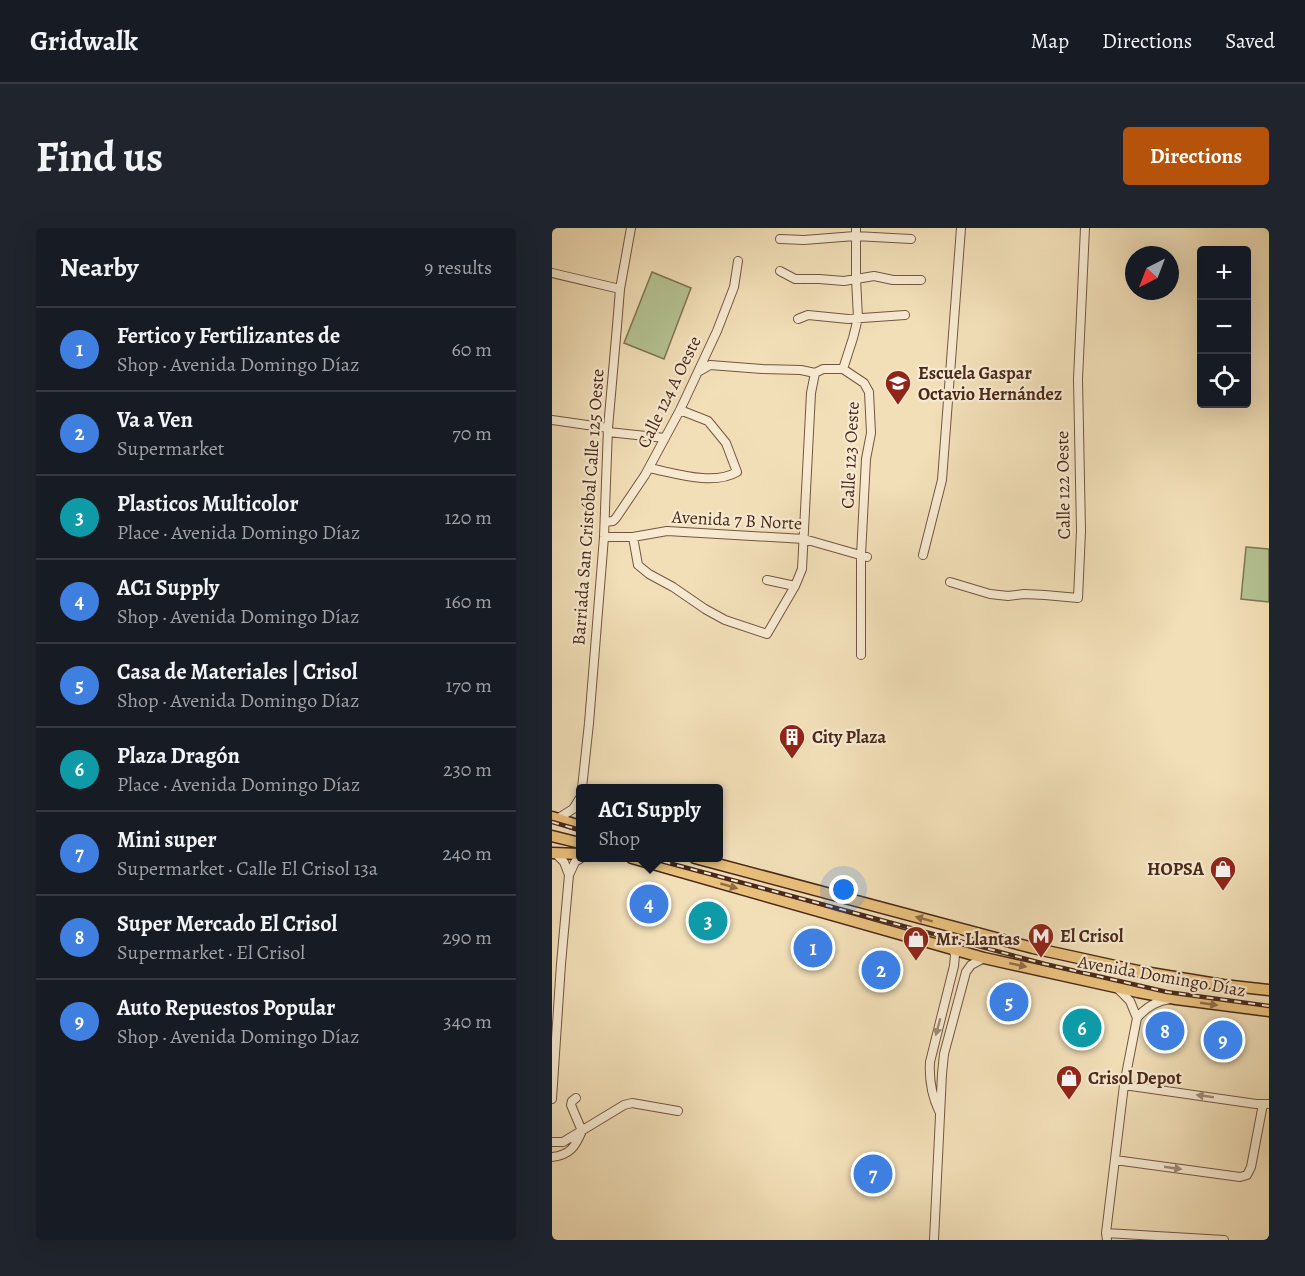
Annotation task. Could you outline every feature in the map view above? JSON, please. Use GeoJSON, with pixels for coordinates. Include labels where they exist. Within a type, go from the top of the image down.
{"type":"FeatureCollection","features":[{"type":"Feature","properties":{"kind":"main road"},"geometry":{"type":"LineString","coordinates":[[554,818],[576,825]]}},
{"type":"Feature","properties":{"kind":"main road"},"geometry":{"type":"LineString","coordinates":[[552,836],[576,842]]}},
{"type":"Feature","properties":{"kind":"main road"},"geometry":{"type":"LineString","coordinates":[[554,853],[576,855]]}},
{"type":"Feature","properties":{"kind":"main road","name":"Avenida Domingo Díaz"},"geometry":{"type":"LineString","coordinates":[[647,862],[984,958],[1176,999],[1269,1011]]}},
{"type":"Feature","properties":{"kind":"main road","name":"Avenida Domingo Díaz"},"geometry":{"type":"LineString","coordinates":[[710,862],[1033,948],[1148,972],[1223,985],[1269,990]]}},
{"type":"Feature","properties":{"kind":"street","name":"Barriada San Cristóbal Calle 125 Oeste"},"geometry":{"type":"LineString","coordinates":[[583,784],[604,537],[608,430],[620,289],[631,228]]}},
{"type":"Feature","properties":{"kind":"street"},"geometry":{"type":"LineString","coordinates":[[922,555],[942,480],[961,228]]}},
{"type":"Feature","properties":{"kind":"street","name":"Calle 122 Oeste"},"geometry":{"type":"LineString","coordinates":[[950,582],[990,594],[1078,598],[1081,531],[1078,379],[1085,228]]}},
{"type":"Feature","properties":{"kind":"street"},"geometry":{"type":"LineString","coordinates":[[696,374],[710,365],[801,370],[815,373],[823,369],[843,369],[858,318],[855,232]]}},
{"type":"Feature","properties":{"kind":"street"},"geometry":{"type":"LineString","coordinates":[[780,239],[804,240],[855,232],[911,239]]}},
{"type":"Feature","properties":{"kind":"street","name":"Calle 124 A Oeste"},"geometry":{"type":"LineString","coordinates":[[604,522],[613,521],[616,518],[649,468],[680,410],[717,331],[734,287],[738,261]]}},
{"type":"Feature","properties":{"kind":"street"},"geometry":{"type":"LineString","coordinates":[[780,271],[795,279],[844,281],[874,276],[893,280],[921,280]]}},
{"type":"Feature","properties":{"kind":"street"},"geometry":{"type":"LineString","coordinates":[[552,273],[620,289]]}},
{"type":"Feature","properties":{"kind":"street"},"geometry":{"type":"LineString","coordinates":[[798,319],[808,315],[848,319],[905,315]]}},
{"type":"Feature","properties":{"kind":"street","name":"Calle 123 Oeste"},"geometry":{"type":"LineString","coordinates":[[843,369],[864,383],[869,392],[871,433],[866,459],[864,556]]}},
{"type":"Feature","properties":{"kind":"street"},"geometry":{"type":"LineString","coordinates":[[633,537],[638,565],[649,574],[725,620],[767,634],[795,586],[802,569],[811,393],[815,373]]}},
{"type":"Feature","properties":{"kind":"street"},"geometry":{"type":"LineString","coordinates":[[649,468],[715,479],[737,472],[726,443],[708,422],[680,410]]}},
{"type":"Feature","properties":{"kind":"street"},"geometry":{"type":"LineString","coordinates":[[552,420],[665,438]]}},
{"type":"Feature","properties":{"kind":"street","name":"Avenida 7 B Norte"},"geometry":{"type":"LineString","coordinates":[[604,537],[633,537],[667,531],[804,539],[864,556]]}},
{"type":"Feature","properties":{"kind":"street"},"geometry":{"type":"LineString","coordinates":[[861,655],[864,556]]}},
{"type":"Feature","properties":{"kind":"street"},"geometry":{"type":"LineString","coordinates":[[767,580],[795,586]]}},
{"type":"Feature","properties":{"kind":"street"},"geometry":{"type":"LineString","coordinates":[[554,818],[566,814],[576,804]]}},
{"type":"Feature","properties":{"kind":"street"},"geometry":{"type":"LineString","coordinates":[[554,853],[564,862],[569,875]]}},
{"type":"Feature","properties":{"kind":"street"},"geometry":{"type":"LineString","coordinates":[[552,1099],[556,963],[569,875],[576,861]]}},
{"type":"Feature","properties":{"kind":"street"},"geometry":{"type":"LineString","coordinates":[[940,1114],[934,1102],[929,1073],[931,1054],[954,966],[953,949]]}},
{"type":"Feature","properties":{"kind":"street"},"geometry":{"type":"LineString","coordinates":[[934,1240],[944,1054],[966,972],[971,965],[984,958]]}},
{"type":"Feature","properties":{"kind":"street"},"geometry":{"type":"LineString","coordinates":[[1109,985],[1131,1001],[1137,1018],[1124,1084],[1106,1237],[1224,1240]]}},
{"type":"Feature","properties":{"kind":"street"},"geometry":{"type":"LineString","coordinates":[[1137,1018],[1150,1005],[1176,999]]}},
{"type":"Feature","properties":{"kind":"street"},"geometry":{"type":"LineString","coordinates":[[944,1007],[956,1010]]}},
{"type":"Feature","properties":{"kind":"street"},"geometry":{"type":"LineString","coordinates":[[1115,1160],[1240,1177],[1247,1175],[1266,1104],[1124,1084]]}},
{"type":"Feature","properties":{"kind":"street"},"geometry":{"type":"LineString","coordinates":[[576,1098],[572,1101],[571,1106],[582,1131]]}},
{"type":"Feature","properties":{"kind":"street"},"geometry":{"type":"LineString","coordinates":[[552,1142],[563,1142],[624,1105],[632,1103],[678,1111]]}},
{"type":"Feature","properties":{"kind":"street"},"geometry":{"type":"LineString","coordinates":[[552,1157],[565,1154],[572,1149],[582,1131]]}},
{"type":"Feature","properties":{"kind":"green space"},"geometry":{"type":"Polygon","coordinates":[[[652,272],[691,288],[664,359],[624,343],[652,272]]]}},
{"type":"Feature","properties":{"kind":"green space"},"geometry":{"type":"Polygon","coordinates":[[[1246,547],[1269,549],[1269,602],[1241,599],[1246,547]]]}},
{"type":"Feature","properties":{"kind":"railway"},"geometry":{"type":"LineString","coordinates":[[552,822],[576,829]]}},
{"type":"Feature","properties":{"kind":"railway"},"geometry":{"type":"LineString","coordinates":[[665,862],[1045,964],[1167,992],[1269,1006]]}},
{"type":"Feature","properties":{"kind":"place","name":"Escuela Gaspar Octavio Hernández"},"geometry":{"type":"Point","coordinates":[898,406]}},
{"type":"Feature","properties":{"kind":"place","name":"City Plaza"},"geometry":{"type":"Point","coordinates":[792,760]}},
{"type":"Feature","properties":{"kind":"place","name":"HOPSA"},"geometry":{"type":"Point","coordinates":[1223,892]}},
{"type":"Feature","properties":{"kind":"place","name":"AC1 Supply"},"geometry":{"type":"Point","coordinates":[649,904]}},
{"type":"Feature","properties":{"kind":"place","name":"Plasticos Multicolor"},"geometry":{"type":"Point","coordinates":[708,921]}},
{"type":"Feature","properties":{"kind":"place","name":"Fertico y Fertilizantes de"},"geometry":{"type":"Point","coordinates":[813,948]}},
{"type":"Feature","properties":{"kind":"place","name":"El Crisol"},"geometry":{"type":"Point","coordinates":[1041,959]}},
{"type":"Feature","properties":{"kind":"place","name":"Mr. Llantas"},"geometry":{"type":"Point","coordinates":[916,962]}},
{"type":"Feature","properties":{"kind":"place","name":"Va a Ven"},"geometry":{"type":"Point","coordinates":[881,970]}},
{"type":"Feature","properties":{"kind":"place","name":"Casa de Materiales | Crisol"},"geometry":{"type":"Point","coordinates":[1009,1002]}},
{"type":"Feature","properties":{"kind":"place","name":"Plaza Dragón"},"geometry":{"type":"Point","coordinates":[1082,1028]}},
{"type":"Feature","properties":{"kind":"place","name":"Super Mercado El Crisol"},"geometry":{"type":"Point","coordinates":[1165,1031]}},
{"type":"Feature","properties":{"kind":"place","name":"Auto Repuestos Popular"},"geometry":{"type":"Point","coordinates":[1223,1040]}},
{"type":"Feature","properties":{"kind":"place","name":"Crisol Depot"},"geometry":{"type":"Point","coordinates":[1069,1101]}},
{"type":"Feature","properties":{"kind":"place","name":"Mini super"},"geometry":{"type":"Point","coordinates":[873,1174]}}]}
